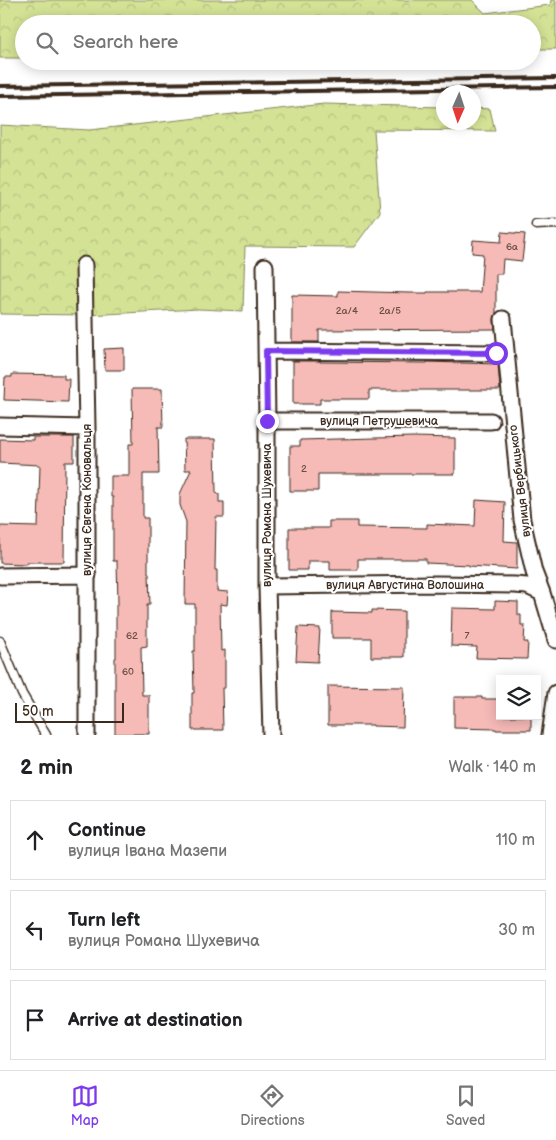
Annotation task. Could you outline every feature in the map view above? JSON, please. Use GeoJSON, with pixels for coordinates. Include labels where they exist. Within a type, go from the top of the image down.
{"type":"FeatureCollection","features":[{"type":"Feature","properties":{"kind":"street","name":"вулиця Євгена Коновальця"},"geometry":{"type":"LineString","coordinates":[[84,265],[88,575],[87,735]]}},
{"type":"Feature","properties":{"kind":"street","name":"вулиця Романа Шухевича"},"geometry":{"type":"LineString","coordinates":[[265,266],[267,586],[271,735]]}},
{"type":"Feature","properties":{"kind":"street","name":"вулиця Вербицького"},"geometry":{"type":"LineString","coordinates":[[503,319],[522,520],[534,572],[556,640]]}},
{"type":"Feature","properties":{"kind":"street"},"geometry":{"type":"LineString","coordinates":[[266,351],[496,353]]}},
{"type":"Feature","properties":{"kind":"street","name":"вулиця Петрушевича"},"geometry":{"type":"LineString","coordinates":[[267,421],[491,421]]}},
{"type":"Feature","properties":{"kind":"street"},"geometry":{"type":"LineString","coordinates":[[0,426],[87,428]]}},
{"type":"Feature","properties":{"kind":"street"},"geometry":{"type":"LineString","coordinates":[[0,576],[88,575]]}},
{"type":"Feature","properties":{"kind":"street","name":"вулиця Августина Волошина"},"geometry":{"type":"LineString","coordinates":[[267,586],[515,585],[528,586],[542,593]]}},
{"type":"Feature","properties":{"kind":"street"},"geometry":{"type":"LineString","coordinates":[[550,735],[556,693]]}},
{"type":"Feature","properties":{"kind":"lane"},"geometry":{"type":"LineString","coordinates":[[536,225],[556,224]]}},
{"type":"Feature","properties":{"kind":"lane"},"geometry":{"type":"LineString","coordinates":[[0,641],[22,694],[46,735]]}},
{"type":"Feature","properties":{"kind":"green space"},"geometry":{"type":"Polygon","coordinates":[[[0,0],[472,0],[485,13],[550,5],[551,0],[556,0],[556,49],[541,49],[541,15],[15,15],[15,58],[0,58],[0,0]]]}},
{"type":"Feature","properties":{"kind":"green space"},"geometry":{"type":"Polygon","coordinates":[[[324,104],[436,107],[436,130],[481,130],[481,108],[490,109],[495,131],[374,130],[380,212],[354,247],[245,246],[243,311],[198,309],[88,315],[0,314],[0,125],[89,130],[324,104]]]}},
{"type":"Feature","properties":{"kind":"building"},"geometry":{"type":"Polygon","coordinates":[[[502,232],[525,234],[522,261],[503,259],[502,274],[496,274],[495,329],[319,330],[319,342],[292,342],[292,295],[338,296],[338,291],[480,292],[483,254],[472,253],[473,240],[501,242],[502,232]]]}},
{"type":"Feature","properties":{"kind":"building"},"geometry":{"type":"Polygon","coordinates":[[[124,348],[124,370],[105,370],[104,349],[124,348]]]}},
{"type":"Feature","properties":{"kind":"building"},"geometry":{"type":"Polygon","coordinates":[[[293,361],[498,364],[500,390],[369,390],[369,399],[320,399],[320,404],[293,404],[293,361]]]}},
{"type":"Feature","properties":{"kind":"building"},"geometry":{"type":"Polygon","coordinates":[[[12,374],[64,375],[64,379],[69,379],[68,402],[4,400],[5,377],[12,377],[12,374]]]}},
{"type":"Feature","properties":{"kind":"building"},"geometry":{"type":"Polygon","coordinates":[[[132,389],[162,389],[163,427],[158,427],[159,474],[143,474],[143,518],[148,518],[150,605],[147,605],[147,646],[141,647],[142,695],[149,695],[149,734],[115,734],[116,604],[118,604],[117,561],[113,561],[113,497],[111,497],[111,476],[129,476],[129,444],[133,444],[132,389]]]}},
{"type":"Feature","properties":{"kind":"building"},"geometry":{"type":"Polygon","coordinates":[[[33,437],[74,437],[74,462],[65,462],[64,562],[0,563],[0,526],[38,527],[40,465],[0,463],[0,439],[33,440],[33,437]]]}},
{"type":"Feature","properties":{"kind":"building"},"geometry":{"type":"Polygon","coordinates":[[[413,437],[455,438],[455,474],[318,474],[318,491],[290,491],[290,446],[300,446],[300,440],[413,437]]]}},
{"type":"Feature","properties":{"kind":"building"},"geometry":{"type":"Polygon","coordinates":[[[184,439],[215,439],[216,493],[219,494],[219,502],[224,502],[224,517],[216,517],[215,570],[217,570],[217,591],[228,592],[227,605],[220,604],[221,651],[225,650],[225,688],[222,688],[223,730],[192,730],[195,604],[185,604],[186,522],[180,505],[180,494],[191,470],[185,470],[184,439]]]}},
{"type":"Feature","properties":{"kind":"building"},"geometry":{"type":"Polygon","coordinates":[[[476,500],[505,502],[504,541],[517,542],[517,569],[426,563],[426,559],[358,559],[358,570],[330,570],[330,561],[308,561],[308,570],[289,570],[289,528],[329,528],[329,521],[357,521],[357,527],[427,528],[427,524],[475,526],[476,500]]]}},
{"type":"Feature","properties":{"kind":"building"},"geometry":{"type":"Polygon","coordinates":[[[495,601],[518,602],[518,615],[521,615],[521,625],[525,625],[524,642],[528,642],[527,659],[476,658],[477,647],[451,646],[452,608],[495,609],[495,601]]]}},
{"type":"Feature","properties":{"kind":"building"},"geometry":{"type":"Polygon","coordinates":[[[372,610],[404,611],[404,657],[371,657],[371,638],[332,638],[332,612],[372,613],[372,610]]]}},
{"type":"Feature","properties":{"kind":"building"},"geometry":{"type":"Polygon","coordinates":[[[298,627],[320,628],[318,662],[296,661],[298,627]]]}},
{"type":"Feature","properties":{"kind":"building"},"geometry":{"type":"Polygon","coordinates":[[[328,686],[404,687],[403,727],[328,725],[328,686]]]}},
{"type":"Feature","properties":{"kind":"building"},"geometry":{"type":"Polygon","coordinates":[[[454,697],[496,699],[496,720],[531,720],[531,730],[454,728],[454,697]]]}},
{"type":"Feature","properties":{"kind":"railway"},"geometry":{"type":"LineString","coordinates":[[0,86],[556,78]]}},
{"type":"Feature","properties":{"kind":"railway"},"geometry":{"type":"LineString","coordinates":[[0,96],[556,87]]}},
{"type":"Feature","properties":{"kind":"route"},"geometry":{"type":"LineString","coordinates":[[267,421],[266,351],[496,353]]}}]}
